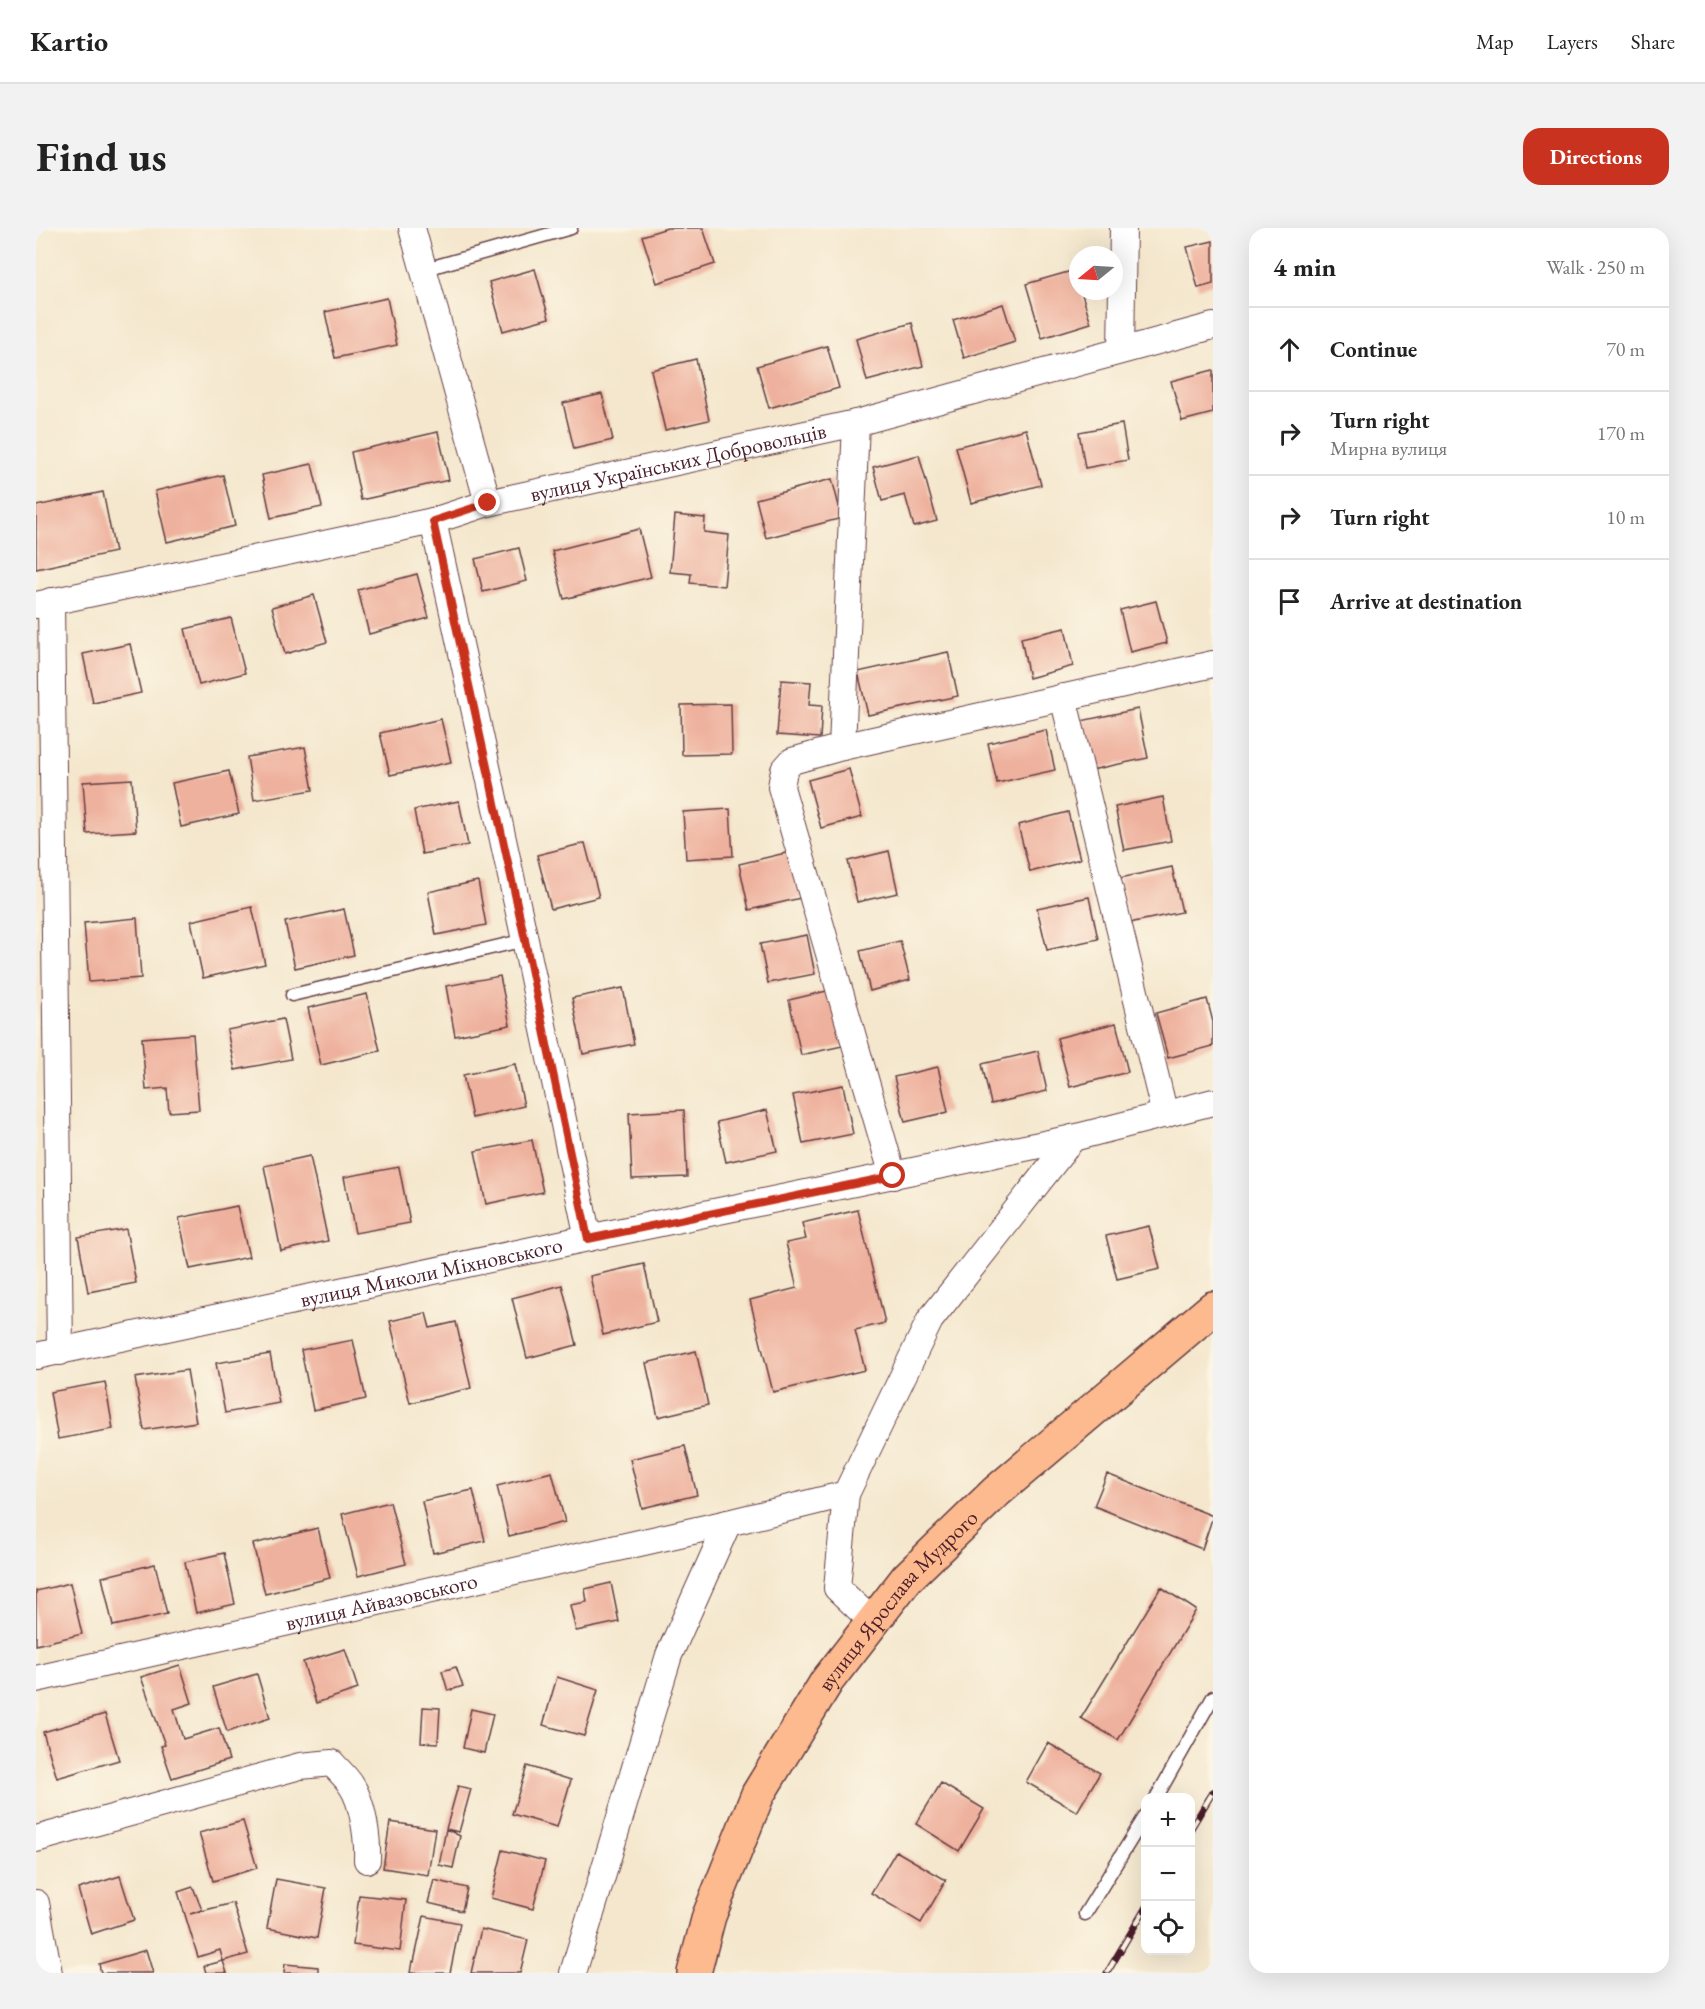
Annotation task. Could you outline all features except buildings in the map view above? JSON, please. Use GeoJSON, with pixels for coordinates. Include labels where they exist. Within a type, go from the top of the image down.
{"type":"FeatureCollection","features":[{"type":"Feature","properties":{"kind":"highway","name":"вулиця Ярослава Мудрого"},"geometry":{"type":"LineString","coordinates":[[694,1973],[710,1916],[758,1794],[827,1682],[907,1578],[996,1492],[1213,1308]]}},
{"type":"Feature","properties":{"kind":"street"},"geometry":{"type":"LineString","coordinates":[[411,228],[488,503]]}},
{"type":"Feature","properties":{"kind":"street"},"geometry":{"type":"LineString","coordinates":[[1121,350],[1124,228]]}},
{"type":"Feature","properties":{"kind":"street","name":"вулиця Українських Добровольців"},"geometry":{"type":"LineString","coordinates":[[43,603],[433,521],[488,503],[856,423],[1213,326]]}},
{"type":"Feature","properties":{"kind":"street"},"geometry":{"type":"LineString","coordinates":[[842,747],[856,423]]}},
{"type":"Feature","properties":{"kind":"street"},"geometry":{"type":"LineString","coordinates":[[433,521],[588,1239]]}},
{"type":"Feature","properties":{"kind":"street"},"geometry":{"type":"LineString","coordinates":[[43,603],[48,1354]]}},
{"type":"Feature","properties":{"kind":"street"},"geometry":{"type":"LineString","coordinates":[[893,1176],[781,788],[784,770],[792,761],[842,747],[1213,664]]}},
{"type":"Feature","properties":{"kind":"street"},"geometry":{"type":"LineString","coordinates":[[1063,697],[1165,1115]]}},
{"type":"Feature","properties":{"kind":"street","name":"вулиця Миколи Міхновського"},"geometry":{"type":"LineString","coordinates":[[48,1354],[1073,1138],[1213,1102]]}},
{"type":"Feature","properties":{"kind":"street"},"geometry":{"type":"LineString","coordinates":[[873,1622],[837,1588],[846,1494],[930,1320],[1073,1138]]}},
{"type":"Feature","properties":{"kind":"street","name":"вулиця Айвазовського"},"geometry":{"type":"LineString","coordinates":[[36,1679],[728,1523],[846,1494]]}},
{"type":"Feature","properties":{"kind":"street"},"geometry":{"type":"LineString","coordinates":[[573,1973],[669,1655],[728,1523]]}},
{"type":"Feature","properties":{"kind":"street"},"geometry":{"type":"LineString","coordinates":[[36,1839],[300,1766],[332,1763],[352,1786],[364,1819],[368,1844],[367,1860]]}},
{"type":"Feature","properties":{"kind":"street"},"geometry":{"type":"LineString","coordinates":[[36,1903],[49,1973]]}},
{"type":"Feature","properties":{"kind":"lane"},"geometry":{"type":"LineString","coordinates":[[422,270],[572,228]]}},
{"type":"Feature","properties":{"kind":"lane"},"geometry":{"type":"LineString","coordinates":[[292,995],[525,940]]}},
{"type":"Feature","properties":{"kind":"lane"},"geometry":{"type":"LineString","coordinates":[[1158,1793],[1213,1697]]}},
{"type":"Feature","properties":{"kind":"lane"},"geometry":{"type":"LineString","coordinates":[[1085,1914],[1141,1823]]}},
{"type":"Feature","properties":{"kind":"railway"},"geometry":{"type":"LineString","coordinates":[[1195,1822],[1213,1792]]}},
{"type":"Feature","properties":{"kind":"railway"},"geometry":{"type":"LineString","coordinates":[[1107,1973],[1141,1915]]}},
{"type":"Feature","properties":{"kind":"route"},"geometry":{"type":"LineString","coordinates":[[488,503],[433,521],[588,1239],[893,1176]]}}]}
